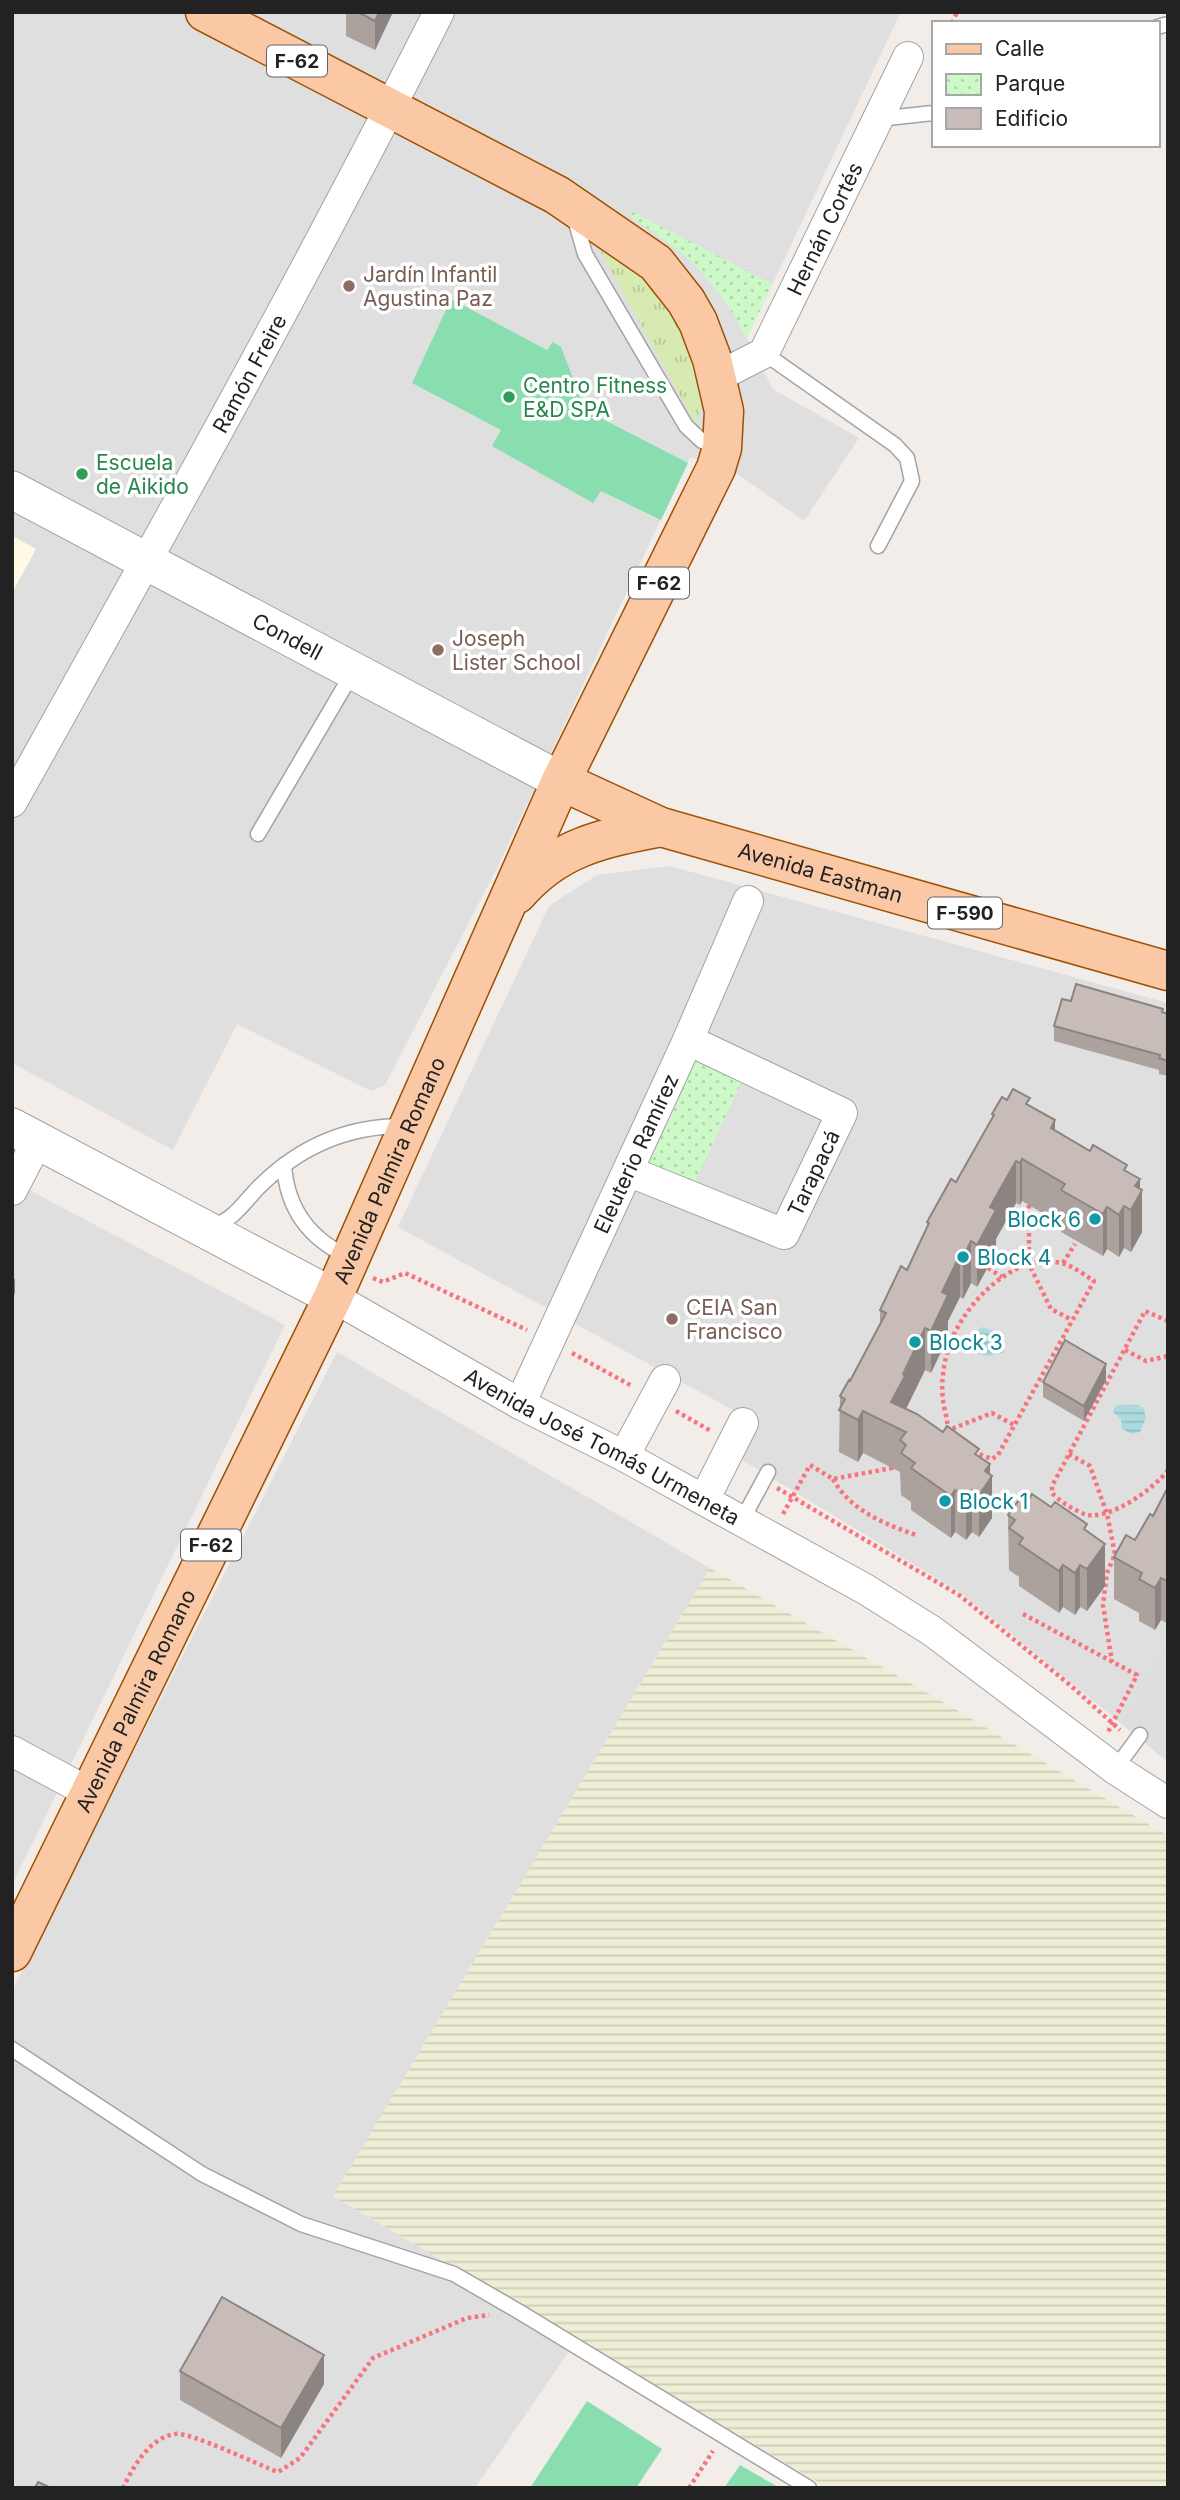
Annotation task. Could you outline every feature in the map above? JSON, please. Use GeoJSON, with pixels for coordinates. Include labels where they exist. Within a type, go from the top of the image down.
{"type":"FeatureCollection","features":[{"type":"Feature","properties":{"kind":"main road","name":"F-62"},"geometry":{"type":"LineString","coordinates":[[205,12],[571,205],[656,263],[673,281],[698,321],[717,377]]}},
{"type":"Feature","properties":{"kind":"main road","name":"Avenida Palmira Romano"},"geometry":{"type":"LineString","coordinates":[[12,1952],[333,1297],[561,781],[708,486],[722,448],[724,411],[717,377]]}},
{"type":"Feature","properties":{"kind":"main road","name":"Avenida Eastman"},"geometry":{"type":"LineString","coordinates":[[561,781],[661,827],[1168,971]]}},
{"type":"Feature","properties":{"kind":"main road"},"geometry":{"type":"LineString","coordinates":[[500,919],[528,882],[565,854],[608,837],[661,827]]}},
{"type":"Feature","properties":{"kind":"street","name":"Ramón Freire"},"geometry":{"type":"LineString","coordinates":[[12,802],[146,562],[390,110],[439,12]]}},
{"type":"Feature","properties":{"kind":"street","name":"Hernán Cortés"},"geometry":{"type":"LineString","coordinates":[[764,354],[908,57]]}},
{"type":"Feature","properties":{"kind":"street"},"geometry":{"type":"LineString","coordinates":[[717,377],[764,354]]}},
{"type":"Feature","properties":{"kind":"street","name":"Condell"},"geometry":{"type":"LineString","coordinates":[[12,491],[561,781]]}},
{"type":"Feature","properties":{"kind":"street","name":"Eleuterio Ramírez"},"geometry":{"type":"LineString","coordinates":[[520,1404],[688,1040],[748,901]]}},
{"type":"Feature","properties":{"kind":"street","name":"Tarapacá"},"geometry":{"type":"LineString","coordinates":[[628,1171],[785,1234],[842,1112],[688,1040]]}},
{"type":"Feature","properties":{"kind":"street"},"geometry":{"type":"LineString","coordinates":[[12,1191],[25,1134]]}},
{"type":"Feature","properties":{"kind":"street","name":"Avenida José Tomás Urmeneta"},"geometry":{"type":"LineString","coordinates":[[25,1134],[333,1297],[520,1404],[624,1456],[865,1589],[932,1631],[1106,1761],[1168,1803]]}},
{"type":"Feature","properties":{"kind":"street"},"geometry":{"type":"LineString","coordinates":[[624,1456],[665,1380]]}},
{"type":"Feature","properties":{"kind":"street"},"geometry":{"type":"LineString","coordinates":[[704,1500],[743,1423]]}},
{"type":"Feature","properties":{"kind":"street"},"geometry":{"type":"LineString","coordinates":[[12,1751],[90,1793]]}},
{"type":"Feature","properties":{"kind":"lane"},"geometry":{"type":"LineString","coordinates":[[878,119],[932,113]]}},
{"type":"Feature","properties":{"kind":"lane"},"geometry":{"type":"LineString","coordinates":[[571,205],[585,254],[686,426],[702,441],[722,448]]}},
{"type":"Feature","properties":{"kind":"lane"},"geometry":{"type":"LineString","coordinates":[[764,354],[895,445],[907,458],[912,481],[878,546]]}},
{"type":"Feature","properties":{"kind":"lane"},"geometry":{"type":"LineString","coordinates":[[258,834],[354,671]]}},
{"type":"Feature","properties":{"kind":"lane"},"geometry":{"type":"LineString","coordinates":[[206,1230],[236,1213],[284,1165],[308,1148],[346,1132],[408,1126]]}},
{"type":"Feature","properties":{"kind":"lane"},"geometry":{"type":"LineString","coordinates":[[284,1165],[289,1197],[304,1226],[325,1245],[350,1258]]}},
{"type":"Feature","properties":{"kind":"lane"},"geometry":{"type":"LineString","coordinates":[[742,1520],[766,1476]]}},
{"type":"Feature","properties":{"kind":"lane"},"geometry":{"type":"LineString","coordinates":[[1106,1761],[1137,1739]]}},
{"type":"Feature","properties":{"kind":"lane"},"geometry":{"type":"LineString","coordinates":[[12,2049],[202,2174],[301,2224],[454,2274],[809,2488]]}},
{"type":"Feature","properties":{"kind":"path"},"geometry":{"type":"LineString","coordinates":[[1029,1205],[1029,1264],[1051,1309],[1073,1320]]}},
{"type":"Feature","properties":{"kind":"path"},"geometry":{"type":"LineString","coordinates":[[1063,1263],[1074,1244]]}},
{"type":"Feature","properties":{"kind":"path"},"geometry":{"type":"LineString","coordinates":[[952,1436],[948,1430],[942,1398],[946,1360],[955,1333],[985,1289],[1002,1277],[1035,1261],[1063,1263],[1094,1281],[998,1455],[992,1459],[968,1449]]}},
{"type":"Feature","properties":{"kind":"path"},"geometry":{"type":"LineString","coordinates":[[988,1268],[1002,1277]]}},
{"type":"Feature","properties":{"kind":"path"},"geometry":{"type":"LineString","coordinates":[[1168,1321],[1145,1311],[1052,1486],[1052,1493],[1085,1515],[1107,1514],[1146,1491],[1168,1470]]}},
{"type":"Feature","properties":{"kind":"path"},"geometry":{"type":"LineString","coordinates":[[1125,1350],[1146,1361],[1168,1356]]}},
{"type":"Feature","properties":{"kind":"path"},"geometry":{"type":"LineString","coordinates":[[940,1355],[946,1360]]}},
{"type":"Feature","properties":{"kind":"path"},"geometry":{"type":"LineString","coordinates":[[938,1434],[992,1413],[1014,1425]]}},
{"type":"Feature","properties":{"kind":"path"},"geometry":{"type":"LineString","coordinates":[[1069,1454],[1090,1466],[1107,1514],[1115,1554],[1107,1573],[1103,1605],[1112,1662]]}},
{"type":"Feature","properties":{"kind":"path"},"geometry":{"type":"LineString","coordinates":[[833,1479],[892,1468],[899,1456]]}},
{"type":"Feature","properties":{"kind":"path"},"geometry":{"type":"LineString","coordinates":[[771,1536],[810,1465],[833,1479],[840,1492],[857,1506],[877,1519],[916,1535]]}},
{"type":"Feature","properties":{"kind":"path"},"geometry":{"type":"LineString","coordinates":[[766,1476],[793,1496],[959,1595],[1113,1723],[1137,1739]]}},
{"type":"Feature","properties":{"kind":"path"},"geometry":{"type":"LineString","coordinates":[[1080,1524],[1085,1515]]}},
{"type":"Feature","properties":{"kind":"path"},"geometry":{"type":"LineString","coordinates":[[1023,1614],[1137,1675],[1113,1723],[1106,1761]]}},
{"type":"Feature","properties":{"kind":"path"},"geometry":{"type":"LineString","coordinates":[[123,2488],[150,2446],[175,2434],[198,2438],[250,2463],[278,2472],[300,2458],[373,2358],[467,2318],[518,2311]]}},
{"type":"Feature","properties":{"kind":"path"},"geometry":{"type":"LineString","coordinates":[[689,2488],[723,2435]]}},
{"type":"Feature","properties":{"kind":"shaded area"},"geometry":{"type":"Polygon","coordinates":[[[12,12],[901,12],[747,338],[773,389],[859,438],[804,521],[739,475],[690,457],[498,866],[385,1085],[371,1091],[237,1024],[173,1150],[12,1063],[12,12]]]}},
{"type":"Feature","properties":{"kind":"shaded area"},"geometry":{"type":"Polygon","coordinates":[[[12,536],[36,549],[12,593],[12,536]]]}},
{"type":"Feature","properties":{"kind":"shaded area"},"geometry":{"type":"Polygon","coordinates":[[[670,866],[1168,1003],[1168,1762],[961,1593],[739,1458],[755,1422],[398,1227],[549,906],[597,875],[670,866]]]}},
{"type":"Feature","properties":{"kind":"shaded area"},"geometry":{"type":"Polygon","coordinates":[[[12,1181],[285,1325],[12,1885],[12,1181]]]}},
{"type":"Feature","properties":{"kind":"shaded area"},"geometry":{"type":"Polygon","coordinates":[[[337,1352],[710,1568],[333,2196],[577,2340],[475,2488],[12,2488],[12,1991],[337,1352]]]}},
{"type":"Feature","properties":{"kind":"shaded area"},"geometry":{"type":"Polygon","coordinates":[[[710,1568],[1168,1836],[1168,2488],[828,2488],[333,2196],[710,1568]]]}},
{"type":"Feature","properties":{"kind":"shaded area"},"geometry":{"type":"Polygon","coordinates":[[[1168,1639],[1168,1750],[1163,1758],[1122,1724],[1168,1639]]]}},
{"type":"Feature","properties":{"kind":"green space"},"geometry":{"type":"Polygon","coordinates":[[[631,211],[772,284],[747,339],[712,284],[685,256],[632,218],[631,211]]]}},
{"type":"Feature","properties":{"kind":"green space"},"geometry":{"type":"Polygon","coordinates":[[[590,233],[653,277],[700,358],[703,402],[696,424],[590,233]]]}},
{"type":"Feature","properties":{"kind":"green space","name":"Centro Fitness E&D SPA"},"geometry":{"type":"Polygon","coordinates":[[[451,299],[547,350],[553,342],[561,347],[585,410],[688,463],[661,520],[601,491],[593,503],[492,446],[501,430],[412,383],[451,299]]]}},
{"type":"Feature","properties":{"kind":"green space"},"geometry":{"type":"Polygon","coordinates":[[[687,1056],[742,1081],[694,1184],[640,1159],[687,1056]]]}},
{"type":"Feature","properties":{"kind":"green space"},"geometry":{"type":"Polygon","coordinates":[[[587,2401],[662,2449],[636,2488],[530,2488],[587,2401]]]}},
{"type":"Feature","properties":{"kind":"green space"},"geometry":{"type":"Polygon","coordinates":[[[740,2465],[780,2488],[724,2488],[740,2465]]]}},
{"type":"Feature","properties":{"kind":"water"},"geometry":{"type":"Polygon","coordinates":[[[983,1327],[994,1331],[996,1340],[1005,1347],[1003,1353],[987,1356],[974,1353],[972,1337],[983,1327]]]}},
{"type":"Feature","properties":{"kind":"water"},"geometry":{"type":"Polygon","coordinates":[[[1138,1405],[1144,1409],[1146,1418],[1140,1432],[1132,1434],[1122,1429],[1121,1419],[1113,1412],[1115,1406],[1138,1405]]]}},
{"type":"Feature","properties":{"kind":"building"},"geometry":{"type":"Polygon","coordinates":[[[358,12],[379,12],[375,21],[358,12]]]}},
{"type":"Feature","properties":{"kind":"building"},"geometry":{"type":"Polygon","coordinates":[[[1076,984],[1163,1009],[1162,1012],[1168,1014],[1168,1061],[1159,1058],[1160,1055],[1054,1026],[1062,999],[1071,1001],[1076,984]]]}},
{"type":"Feature","properties":{"kind":"building"},"geometry":{"type":"Polygon","coordinates":[[[1013,1089],[1030,1098],[1026,1104],[1055,1120],[1051,1128],[1090,1151],[1093,1145],[1127,1165],[1124,1170],[1140,1179],[1135,1186],[1142,1190],[1131,1210],[1124,1206],[1119,1215],[1107,1207],[1103,1214],[1061,1190],[1065,1184],[1022,1159],[1020,1163],[1016,1161],[990,1207],[996,1210],[977,1245],[971,1241],[963,1257],[960,1255],[942,1292],[948,1295],[931,1331],[925,1328],[891,1402],[917,1414],[943,1432],[947,1426],[979,1449],[975,1454],[990,1464],[985,1471],[992,1476],[979,1495],[972,1490],[966,1498],[955,1490],[951,1496],[911,1468],[915,1463],[901,1453],[906,1445],[900,1440],[906,1432],[863,1411],[858,1420],[839,1410],[845,1399],[840,1396],[886,1313],[880,1310],[901,1266],[907,1270],[929,1223],[927,1222],[951,1179],[956,1182],[1002,1097],[1007,1100],[1013,1089]]]}},
{"type":"Feature","properties":{"kind":"building"},"geometry":{"type":"Polygon","coordinates":[[[1065,1340],[1106,1364],[1084,1406],[1043,1382],[1065,1340]]]}},
{"type":"Feature","properties":{"kind":"building"},"geometry":{"type":"Polygon","coordinates":[[[1168,1487],[1168,1579],[1167,1581],[1161,1578],[1155,1588],[1139,1579],[1142,1573],[1114,1557],[1126,1535],[1135,1540],[1150,1514],[1153,1516],[1168,1487]]]}},
{"type":"Feature","properties":{"kind":"building"},"geometry":{"type":"Polygon","coordinates":[[[1032,1494],[1051,1507],[1055,1502],[1087,1524],[1084,1529],[1105,1544],[1087,1569],[1080,1565],[1075,1573],[1063,1565],[1059,1571],[1019,1544],[1023,1538],[1009,1528],[1015,1520],[1008,1515],[1021,1497],[1028,1501],[1032,1494]]]}},
{"type":"Feature","properties":{"kind":"building"},"geometry":{"type":"Polygon","coordinates":[[[222,2297],[324,2355],[281,2428],[180,2371],[222,2297]]]}},
{"type":"Feature","properties":{"kind":"building"},"geometry":{"type":"Polygon","coordinates":[[[38,2482],[51,2488],[35,2488],[38,2482]]]}},
{"type":"Feature","properties":{"kind":"place","name":"Jardín Infantil Agustina Paz"},"geometry":{"type":"Point","coordinates":[349,286]}},
{"type":"Feature","properties":{"kind":"place","name":"Centro Fitness E&D SPA"},"geometry":{"type":"Point","coordinates":[509,397]}},
{"type":"Feature","properties":{"kind":"place","name":"Escuela de Aikido"},"geometry":{"type":"Point","coordinates":[82,474]}},
{"type":"Feature","properties":{"kind":"place","name":"Joseph Lister School"},"geometry":{"type":"Point","coordinates":[438,650]}},
{"type":"Feature","properties":{"kind":"place","name":"Block 6"},"geometry":{"type":"Point","coordinates":[1095,1219]}},
{"type":"Feature","properties":{"kind":"place","name":"Block 4"},"geometry":{"type":"Point","coordinates":[963,1257]}},
{"type":"Feature","properties":{"kind":"place","name":"CEIA San Francisco"},"geometry":{"type":"Point","coordinates":[672,1319]}},
{"type":"Feature","properties":{"kind":"place","name":"Block 3"},"geometry":{"type":"Point","coordinates":[915,1342]}},
{"type":"Feature","properties":{"kind":"place","name":"Block 1"},"geometry":{"type":"Point","coordinates":[945,1501]}}]}
